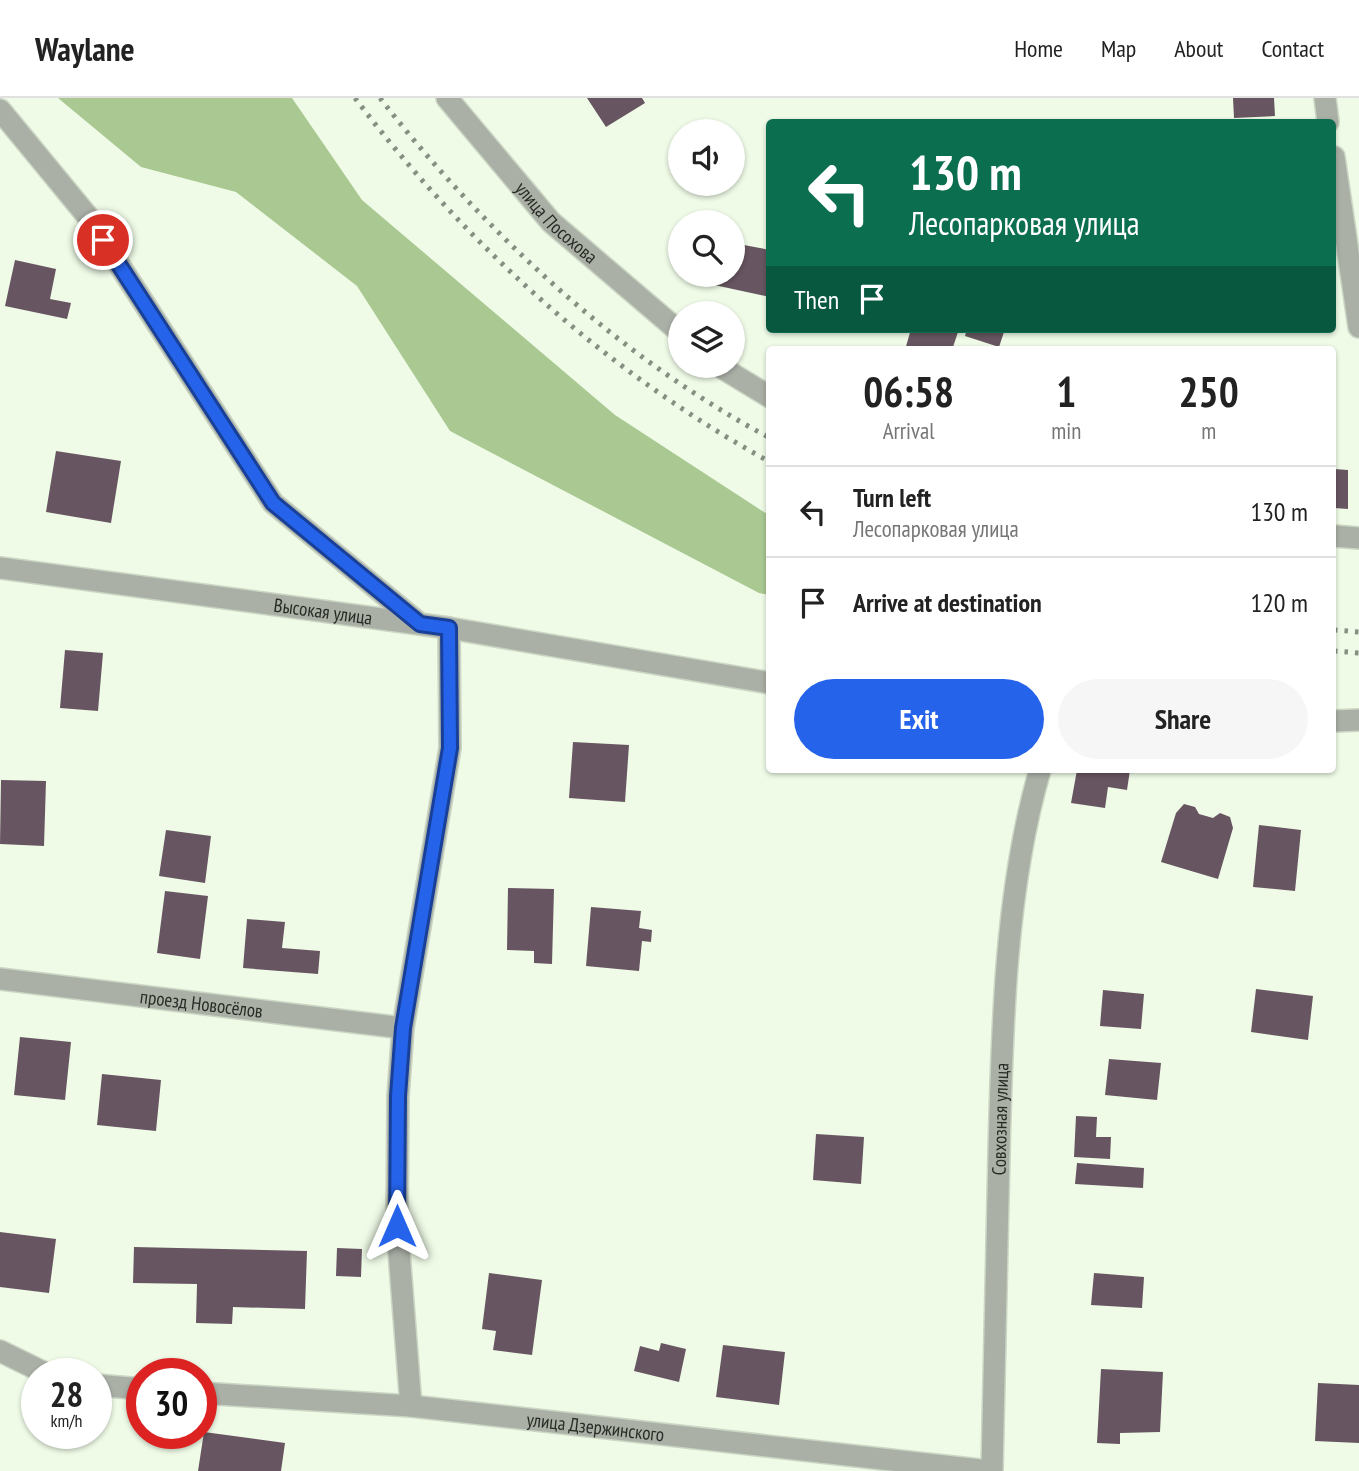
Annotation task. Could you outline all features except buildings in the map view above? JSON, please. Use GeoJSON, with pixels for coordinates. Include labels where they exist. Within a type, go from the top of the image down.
{"type":"FeatureCollection","features":[{"type":"Feature","properties":{"kind":"street","name":"улица Посохова"},"geometry":{"type":"LineString","coordinates":[[447,98],[551,222],[668,322]]}},
{"type":"Feature","properties":{"kind":"street"},"geometry":{"type":"LineString","coordinates":[[1325,98],[1328,119]]}},
{"type":"Feature","properties":{"kind":"street"},"geometry":{"type":"LineString","coordinates":[[0,110],[89,218],[273,503],[420,624]]}},
{"type":"Feature","properties":{"kind":"street"},"geometry":{"type":"LineString","coordinates":[[1336,171],[1359,327]]}},
{"type":"Feature","properties":{"kind":"street"},"geometry":{"type":"LineString","coordinates":[[739,378],[766,395]]}},
{"type":"Feature","properties":{"kind":"street"},"geometry":{"type":"LineString","coordinates":[[1336,536],[1359,538]]}},
{"type":"Feature","properties":{"kind":"street","name":"Высокая улица"},"geometry":{"type":"LineString","coordinates":[[0,568],[449,628],[766,682]]}},
{"type":"Feature","properties":{"kind":"street"},"geometry":{"type":"LineString","coordinates":[[411,1406],[397,1226],[398,1096],[403,1028],[450,748],[449,628]]}},
{"type":"Feature","properties":{"kind":"street"},"geometry":{"type":"LineString","coordinates":[[1336,721],[1359,720]]}},
{"type":"Feature","properties":{"kind":"street","name":"Совхозная улица"},"geometry":{"type":"LineString","coordinates":[[990,1471],[1001,1054],[1013,922],[1030,804],[1039,773]]}},
{"type":"Feature","properties":{"kind":"street","name":"проезд Новосёлов"},"geometry":{"type":"LineString","coordinates":[[0,979],[403,1028]]}},
{"type":"Feature","properties":{"kind":"street"},"geometry":{"type":"LineString","coordinates":[[0,1351],[21,1361]]}},
{"type":"Feature","properties":{"kind":"street","name":"улица Дзержинского"},"geometry":{"type":"LineString","coordinates":[[217,1394],[411,1406],[990,1471]]}},
{"type":"Feature","properties":{"kind":"green space"},"geometry":{"type":"Polygon","coordinates":[[[58,98],[292,98],[362,200],[615,415],[766,513],[766,594],[450,431],[357,286],[236,192],[141,167],[58,98]]]}},
{"type":"Feature","properties":{"kind":"railway"},"geometry":{"type":"LineString","coordinates":[[355,98],[444,204],[543,302],[652,388],[710,427],[766,460]]}},
{"type":"Feature","properties":{"kind":"railway"},"geometry":{"type":"LineString","coordinates":[[380,98],[463,196],[558,288],[608,331],[661,370],[766,436]]}},
{"type":"Feature","properties":{"kind":"railway"},"geometry":{"type":"LineString","coordinates":[[1336,630],[1359,632]]}},
{"type":"Feature","properties":{"kind":"railway"},"geometry":{"type":"LineString","coordinates":[[1336,651],[1359,653]]}},
{"type":"Feature","properties":{"kind":"route"},"geometry":{"type":"LineString","coordinates":[[103,240],[273,503],[420,624],[449,628],[450,748],[403,1028],[398,1096],[397,1226]]}}]}
